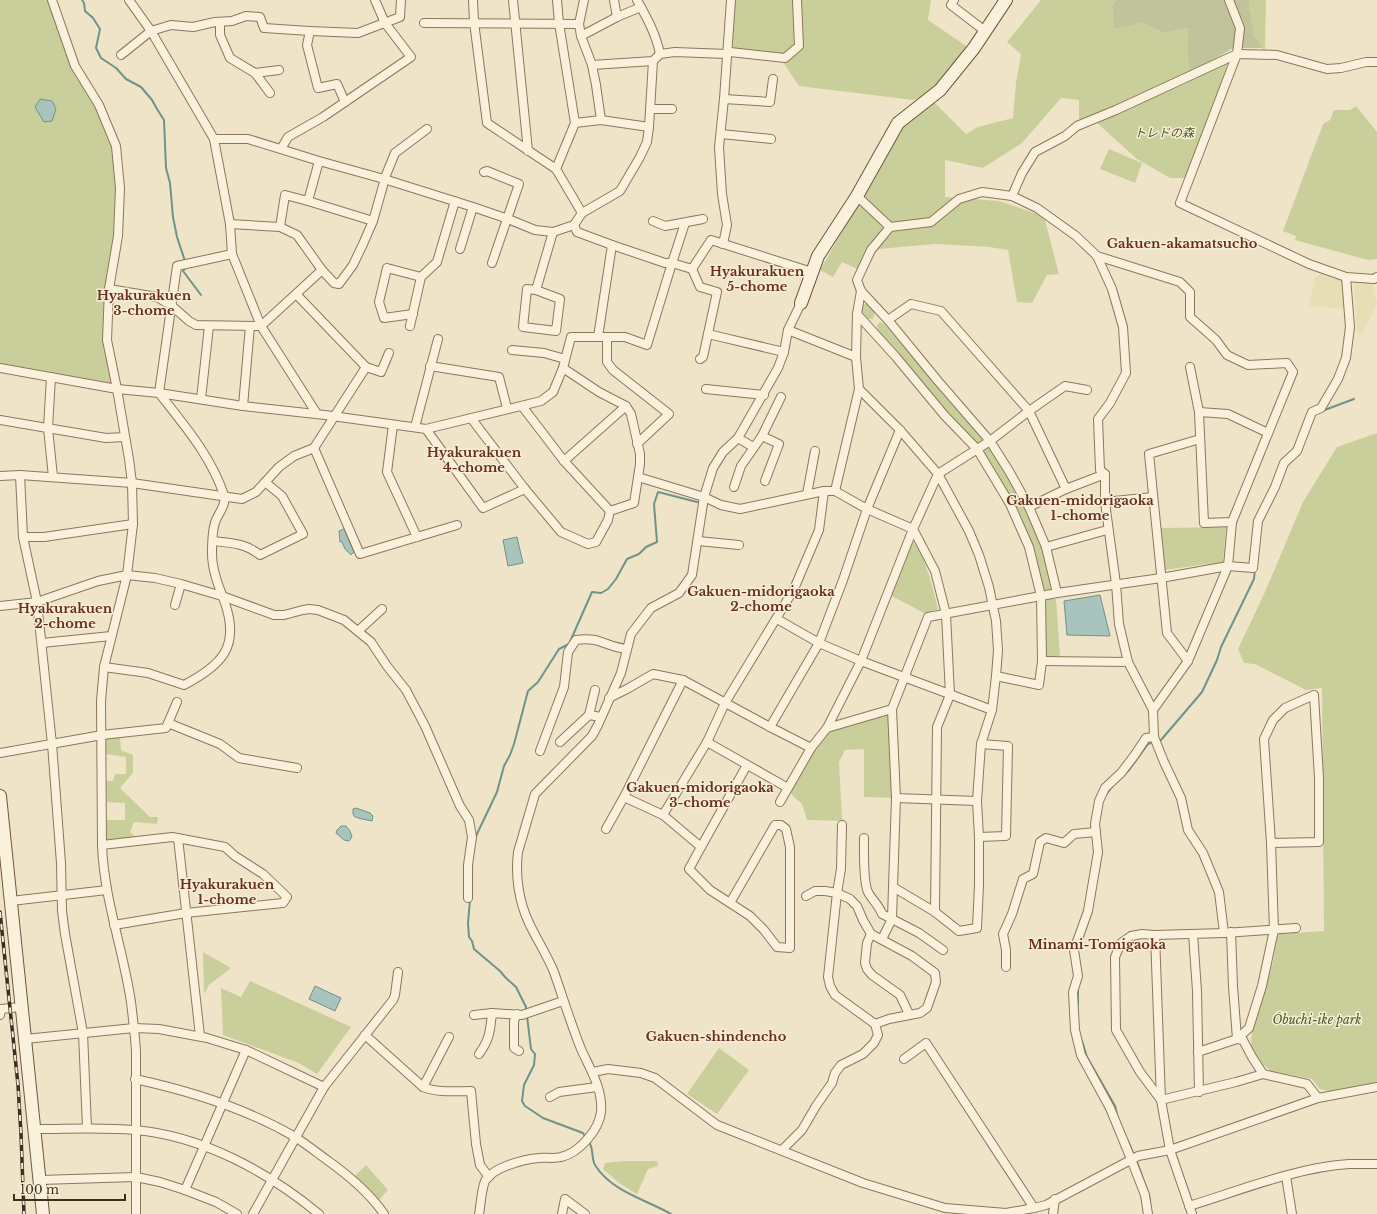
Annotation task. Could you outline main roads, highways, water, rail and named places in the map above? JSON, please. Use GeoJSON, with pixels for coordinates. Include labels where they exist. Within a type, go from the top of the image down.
{"type":"FeatureCollection","features":[{"type":"Feature","properties":{"kind":"water"},"geometry":{"type":"Polygon","coordinates":[[[40,99],[52,101],[56,109],[52,121],[44,122],[35,107],[40,99]]]}},
{"type":"Feature","properties":{"kind":"water"},"geometry":{"type":"Polygon","coordinates":[[[344,529],[354,552],[351,555],[345,549],[342,542],[340,542],[339,531],[344,529]]]}},
{"type":"Feature","properties":{"kind":"water"},"geometry":{"type":"Polygon","coordinates":[[[517,537],[523,563],[508,566],[503,540],[517,537]]]}},
{"type":"Feature","properties":{"kind":"water"},"geometry":{"type":"Polygon","coordinates":[[[1100,595],[1110,636],[1067,635],[1064,601],[1100,595]]]}},
{"type":"Feature","properties":{"kind":"water"},"geometry":{"type":"Polygon","coordinates":[[[356,808],[370,813],[373,816],[372,821],[355,817],[353,814],[353,809],[356,808]]]}},
{"type":"Feature","properties":{"kind":"water"},"geometry":{"type":"Polygon","coordinates":[[[341,826],[346,826],[350,831],[352,837],[349,841],[344,840],[336,833],[341,826]]]}},
{"type":"Feature","properties":{"kind":"water"},"geometry":{"type":"Polygon","coordinates":[[[315,986],[341,998],[335,1011],[309,999],[315,986]]]}},
{"type":"Feature","properties":{"kind":"waterway"},"geometry":{"type":"LineString","coordinates":[[82,0],[85,11],[93,18],[100,29],[96,48],[101,58],[116,68],[126,79],[141,87],[152,100],[164,120],[166,168],[170,183],[173,217],[177,237],[185,261]]}},
{"type":"Feature","properties":{"kind":"waterway"},"geometry":{"type":"LineString","coordinates":[[186,267],[183,271],[201,295]]}},
{"type":"Feature","properties":{"kind":"waterway"},"geometry":{"type":"LineString","coordinates":[[1322,411],[1354,399]]}},
{"type":"Feature","properties":{"kind":"waterway"},"geometry":{"type":"LineString","coordinates":[[475,838],[497,792],[504,766],[514,744],[528,691],[538,682],[559,649],[569,644],[592,592],[601,593],[608,589],[616,579],[627,559],[639,554],[646,547],[657,542],[654,504],[658,492],[697,502]]}},
{"type":"Feature","properties":{"kind":"waterway"},"geometry":{"type":"LineString","coordinates":[[1158,741],[1161,740],[1202,692],[1217,660],[1221,647],[1254,579],[1255,569]]}},
{"type":"Feature","properties":{"kind":"waterway"},"geometry":{"type":"LineString","coordinates":[[1124,775],[1148,744],[1153,742]]}},
{"type":"Feature","properties":{"kind":"waterway"},"geometry":{"type":"LineString","coordinates":[[1105,796],[1112,787]]}},
{"type":"Feature","properties":{"kind":"waterway"},"geometry":{"type":"LineString","coordinates":[[1099,868],[1102,851]]}},
{"type":"Feature","properties":{"kind":"waterway"},"geometry":{"type":"LineString","coordinates":[[470,900],[468,923],[469,937],[472,941],[474,949],[516,987],[526,1007],[526,1011]]}},
{"type":"Feature","properties":{"kind":"waterway"},"geometry":{"type":"LineString","coordinates":[[1078,990],[1078,1005]]}},
{"type":"Feature","properties":{"kind":"waterway"},"geometry":{"type":"LineString","coordinates":[[527,1016],[531,1049],[535,1054],[534,1065],[524,1085],[522,1101],[525,1106],[543,1118],[583,1133],[586,1138]]}},
{"type":"Feature","properties":{"kind":"waterway"},"geometry":{"type":"LineString","coordinates":[[1082,1041],[1087,1057],[1115,1106],[1117,1114]]}},
{"type":"Feature","properties":{"kind":"waterway"},"geometry":{"type":"LineString","coordinates":[[1127,1139],[1134,1155]]}},
{"type":"Feature","properties":{"kind":"waterway"},"geometry":{"type":"LineString","coordinates":[[589,1142],[595,1165],[610,1182],[630,1194],[671,1214]]}},
{"type":"Feature","properties":{"kind":"waterway"},"geometry":{"type":"LineString","coordinates":[[1136,1159],[1150,1200]]}},
{"type":"Feature","properties":{"kind":"railway"},"geometry":{"type":"LineString","coordinates":[[0,912],[18,1085],[24,1214]]}},
{"type":"Feature","properties":{"kind":"district","name":"Gakuen-akamatsucho"},"geometry":{"type":"Point","coordinates":[1182,243]}},
{"type":"Feature","properties":{"kind":"district","name":"Hyakurakuen 5-chome"},"geometry":{"type":"Point","coordinates":[757,278]}},
{"type":"Feature","properties":{"kind":"district","name":"Hyakurakuen 3-chome"},"geometry":{"type":"Point","coordinates":[144,302]}},
{"type":"Feature","properties":{"kind":"district","name":"Hyakurakuen 4-chome"},"geometry":{"type":"Point","coordinates":[474,460]}},
{"type":"Feature","properties":{"kind":"district","name":"Gakuen-midorigaoka 1-chome"},"geometry":{"type":"Point","coordinates":[1080,508]}},
{"type":"Feature","properties":{"kind":"district","name":"Gakuen-midorigaoka 2-chome"},"geometry":{"type":"Point","coordinates":[761,598]}},
{"type":"Feature","properties":{"kind":"district","name":"Hyakurakuen 2-chome"},"geometry":{"type":"Point","coordinates":[65,616]}},
{"type":"Feature","properties":{"kind":"district","name":"Gakuen-midorigaoka 3-chome"},"geometry":{"type":"Point","coordinates":[700,794]}},
{"type":"Feature","properties":{"kind":"district","name":"Hyakurakuen 1-chome"},"geometry":{"type":"Point","coordinates":[227,892]}},
{"type":"Feature","properties":{"kind":"district","name":"Minami-Tomigaoka"},"geometry":{"type":"Point","coordinates":[1097,944]}},
{"type":"Feature","properties":{"kind":"district","name":"Gakuen-shindencho"},"geometry":{"type":"Point","coordinates":[716,1036]}},
{"type":"Feature","properties":{"kind":"park label","name":"トレドの森"},"geometry":{"type":"Point","coordinates":[1164,132]}},
{"type":"Feature","properties":{"kind":"park label","name":"Ōbuchi-ike park"},"geometry":{"type":"Point","coordinates":[1317,1019]}}]}
